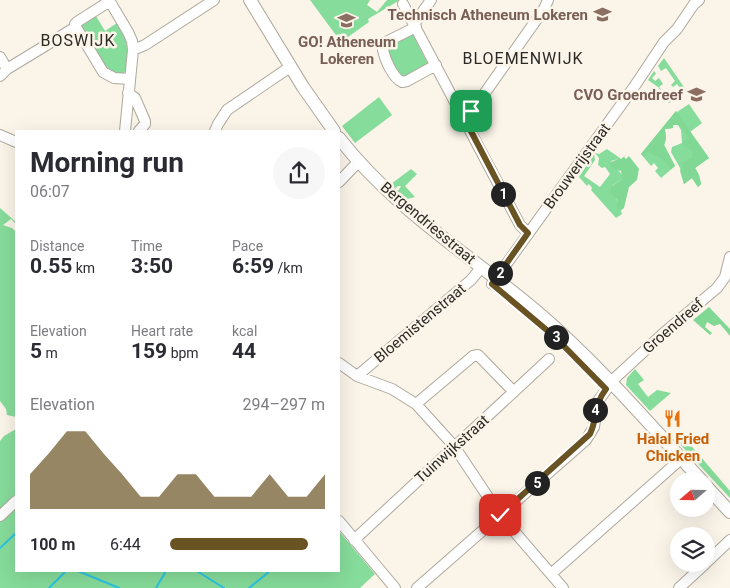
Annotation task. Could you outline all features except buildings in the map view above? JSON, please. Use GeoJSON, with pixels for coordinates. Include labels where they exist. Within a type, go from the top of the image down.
{"type":"FeatureCollection","features":[{"type":"Feature","properties":{"kind":"main road"},"geometry":{"type":"LineString","coordinates":[[241,0],[324,130]]}},
{"type":"Feature","properties":{"kind":"main road"},"geometry":{"type":"LineString","coordinates":[[250,0],[258,6],[287,69],[333,130]]}},
{"type":"Feature","properties":{"kind":"main road","name":"Bergendriesstraat"},"geometry":{"type":"LineString","coordinates":[[340,140],[356,164]]}},
{"type":"Feature","properties":{"kind":"main road","name":"Bergendriesstraat"},"geometry":{"type":"LineString","coordinates":[[340,150],[356,164],[399,211],[494,282],[609,386],[678,462]]}},
{"type":"Feature","properties":{"kind":"main road"},"geometry":{"type":"LineString","coordinates":[[678,462],[685,472]]}},
{"type":"Feature","properties":{"kind":"main road"},"geometry":{"type":"LineString","coordinates":[[678,462],[691,472]]}},
{"type":"Feature","properties":{"kind":"main road"},"geometry":{"type":"LineString","coordinates":[[715,496],[730,512]]}},
{"type":"Feature","properties":{"kind":"main road"},"geometry":{"type":"LineString","coordinates":[[715,506],[730,522]]}},
{"type":"Feature","properties":{"kind":"street"},"geometry":{"type":"LineString","coordinates":[[125,130],[133,50],[132,41],[109,0],[75,24],[104,72],[114,78],[130,79]]}},
{"type":"Feature","properties":{"kind":"street"},"geometry":{"type":"LineString","coordinates":[[133,50],[144,45],[214,0]]}},
{"type":"Feature","properties":{"kind":"street"},"geometry":{"type":"LineString","coordinates":[[430,0],[415,25],[385,44],[383,52],[396,77],[402,82],[436,66]]}},
{"type":"Feature","properties":{"kind":"street"},"geometry":{"type":"LineString","coordinates":[[463,116],[474,108],[544,9],[548,0]]}},
{"type":"Feature","properties":{"kind":"street","name":"Brouwerijstraat"},"geometry":{"type":"LineString","coordinates":[[494,282],[634,88],[664,42],[677,29],[694,4],[699,0]]}},
{"type":"Feature","properties":{"kind":"street"},"geometry":{"type":"LineString","coordinates":[[403,4],[520,225],[528,233]]}},
{"type":"Feature","properties":{"kind":"street"},"geometry":{"type":"LineString","coordinates":[[0,57],[4,72],[76,27]]}},
{"type":"Feature","properties":{"kind":"street"},"geometry":{"type":"LineString","coordinates":[[215,130],[227,110],[287,69]]}},
{"type":"Feature","properties":{"kind":"street"},"geometry":{"type":"LineString","coordinates":[[128,93],[135,98],[145,121],[140,130]]}},
{"type":"Feature","properties":{"kind":"street"},"geometry":{"type":"LineString","coordinates":[[0,135],[15,142]]}},
{"type":"Feature","properties":{"kind":"street"},"geometry":{"type":"LineString","coordinates":[[340,181],[356,164]]}},
{"type":"Feature","properties":{"kind":"street","name":"Groendreef"},"geometry":{"type":"LineString","coordinates":[[609,386],[617,376],[666,331],[717,288],[725,277],[730,257]]}},
{"type":"Feature","properties":{"kind":"street","name":"Bloemistenstraat"},"geometry":{"type":"LineString","coordinates":[[357,376],[479,271]]}},
{"type":"Feature","properties":{"kind":"street"},"geometry":{"type":"LineString","coordinates":[[416,404],[473,356],[478,355],[514,392]]}},
{"type":"Feature","properties":{"kind":"street","name":"Tuinwijkstraat"},"geometry":{"type":"LineString","coordinates":[[354,540],[549,359]]}},
{"type":"Feature","properties":{"kind":"street"},"geometry":{"type":"LineString","coordinates":[[340,365],[357,376],[392,389],[416,404],[454,446],[500,515],[563,588]]}},
{"type":"Feature","properties":{"kind":"street"},"geometry":{"type":"LineString","coordinates":[[416,588],[590,434],[594,427],[598,401],[609,386]]}},
{"type":"Feature","properties":{"kind":"street"},"geometry":{"type":"LineString","coordinates":[[551,574],[678,462]]}},
{"type":"Feature","properties":{"kind":"street"},"geometry":{"type":"LineString","coordinates":[[0,516],[15,502]]}},
{"type":"Feature","properties":{"kind":"street"},"geometry":{"type":"LineString","coordinates":[[340,522],[395,588]]}},
{"type":"Feature","properties":{"kind":"street"},"geometry":{"type":"LineString","coordinates":[[715,554],[730,540]]}},
{"type":"Feature","properties":{"kind":"street"},"geometry":{"type":"LineString","coordinates":[[679,588],[696,572]]}},
{"type":"Feature","properties":{"kind":"green space","name":"GO! Atheneum Lokeren"},"geometry":{"type":"Polygon","coordinates":[[[310,0],[370,0],[367,5],[377,12],[387,0],[400,0],[368,19],[369,22],[341,42],[310,0]]]}},
{"type":"Feature","properties":{"kind":"green space"},"geometry":{"type":"Polygon","coordinates":[[[96,16],[105,31],[117,23],[125,38],[128,51],[127,67],[126,71],[122,74],[115,73],[103,63],[79,26],[96,16]]]}},
{"type":"Feature","properties":{"kind":"green space"},"geometry":{"type":"Polygon","coordinates":[[[411,31],[429,66],[404,79],[398,77],[386,46],[411,31]]]}},
{"type":"Feature","properties":{"kind":"green space"},"geometry":{"type":"Polygon","coordinates":[[[664,58],[686,90],[669,103],[658,87],[648,80],[654,71],[656,74],[652,78],[655,81],[659,78],[663,84],[659,87],[667,98],[678,94],[676,91],[680,88],[677,84],[673,87],[671,85],[675,81],[666,68],[661,71],[658,66],[664,58]]]}},
{"type":"Feature","properties":{"kind":"green space"},"geometry":{"type":"Polygon","coordinates":[[[379,97],[392,115],[355,143],[342,126],[379,97]]]}},
{"type":"Feature","properties":{"kind":"green space"},"geometry":{"type":"Polygon","coordinates":[[[689,104],[702,123],[690,132],[709,158],[695,168],[701,184],[698,187],[692,178],[684,184],[680,168],[671,152],[672,147],[682,143],[681,130],[678,125],[665,129],[666,139],[664,145],[675,166],[661,178],[655,171],[658,168],[654,163],[651,166],[641,154],[676,111],[678,115],[677,112],[689,104]]]}},
{"type":"Feature","properties":{"kind":"green space"},"geometry":{"type":"Polygon","coordinates":[[[676,111],[709,158],[695,168],[701,184],[698,187],[692,178],[684,184],[680,171],[683,166],[682,162],[692,158],[693,153],[684,146],[683,143],[688,138],[684,130],[678,125],[665,129],[666,139],[664,145],[675,166],[671,169],[661,158],[652,155],[648,151],[643,156],[641,154],[676,111]]]}},
{"type":"Feature","properties":{"kind":"green space"},"geometry":{"type":"Polygon","coordinates":[[[607,149],[617,156],[618,159],[611,161],[622,175],[622,179],[612,186],[622,214],[616,218],[591,190],[592,188],[589,184],[587,186],[579,177],[594,154],[595,160],[584,176],[600,187],[610,174],[605,167],[602,168],[598,165],[599,158],[595,153],[599,154],[607,149]]]}},
{"type":"Feature","properties":{"kind":"green space"},"geometry":{"type":"Polygon","coordinates":[[[627,154],[624,157],[626,159],[629,156],[639,169],[637,180],[629,187],[624,208],[620,211],[616,207],[617,199],[610,193],[611,187],[622,179],[621,171],[613,169],[609,163],[618,159],[617,156],[621,159],[627,154]]]}},
{"type":"Feature","properties":{"kind":"green space"},"geometry":{"type":"Polygon","coordinates":[[[411,169],[417,174],[405,186],[415,197],[407,199],[398,191],[401,186],[396,188],[391,184],[411,169]]]}},
{"type":"Feature","properties":{"kind":"green space"},"geometry":{"type":"Polygon","coordinates":[[[0,208],[15,221],[15,223],[11,219],[3,225],[15,231],[15,417],[7,415],[6,409],[0,401],[0,208]]]}},
{"type":"Feature","properties":{"kind":"green space"},"geometry":{"type":"Polygon","coordinates":[[[709,307],[730,329],[730,336],[720,324],[714,326],[707,322],[705,327],[712,333],[710,335],[693,320],[709,307]]]}},
{"type":"Feature","properties":{"kind":"green space"},"geometry":{"type":"Polygon","coordinates":[[[635,369],[644,380],[638,384],[648,397],[657,390],[671,393],[650,411],[626,385],[627,378],[635,369]]]}},
{"type":"Feature","properties":{"kind":"green space"},"geometry":{"type":"Polygon","coordinates":[[[15,430],[15,499],[0,513],[0,441],[4,436],[15,430]]]}},
{"type":"Feature","properties":{"kind":"green space"},"geometry":{"type":"Polygon","coordinates":[[[682,435],[714,472],[706,472],[676,440],[682,435]]]}},
{"type":"Feature","properties":{"kind":"green space"},"geometry":{"type":"Polygon","coordinates":[[[715,474],[730,491],[730,498],[715,482],[715,474]]]}},
{"type":"Feature","properties":{"kind":"green space"},"geometry":{"type":"Polygon","coordinates":[[[15,506],[15,572],[340,572],[340,532],[375,574],[360,588],[0,588],[0,520],[15,506]]]}},
{"type":"Feature","properties":{"kind":"waterway"},"geometry":{"type":"LineString","coordinates":[[0,548],[15,534]]}},
{"type":"Feature","properties":{"kind":"waterway"},"geometry":{"type":"LineString","coordinates":[[49,588],[65,572]]}},
{"type":"Feature","properties":{"kind":"waterway"},"geometry":{"type":"LineString","coordinates":[[80,572],[119,588]]}},
{"type":"Feature","properties":{"kind":"waterway"},"geometry":{"type":"LineString","coordinates":[[156,588],[165,572]]}},
{"type":"Feature","properties":{"kind":"waterway"},"geometry":{"type":"LineString","coordinates":[[199,572],[224,588]]}},
{"type":"Feature","properties":{"kind":"waterway"},"geometry":{"type":"LineString","coordinates":[[249,588],[269,572]]}},
{"type":"Feature","properties":{"kind":"place","name":"Technisch Atheneum Lokeren"},"geometry":{"type":"Point","coordinates":[602,15]}},
{"type":"Feature","properties":{"kind":"place","name":"GO! Atheneum Lokeren"},"geometry":{"type":"Point","coordinates":[347,21]}},
{"type":"Feature","properties":{"kind":"place","name":"CVO Groendreef"},"geometry":{"type":"Point","coordinates":[697,95]}},
{"type":"Feature","properties":{"kind":"place","name":"Halal Fried Chicken"},"geometry":{"type":"Point","coordinates":[673,418]}},
{"type":"Feature","properties":{"kind":"district","name":"BOSWIJK"},"geometry":{"type":"Point","coordinates":[78,40]}},
{"type":"Feature","properties":{"kind":"district","name":"BLOEMENWIJK"},"geometry":{"type":"Point","coordinates":[523,58]}},
{"type":"Feature","properties":{"kind":"route"},"geometry":{"type":"LineString","coordinates":[[471,111],[463,116],[520,225],[528,233],[492,284],[534,318],[580,360],[606,389],[598,401],[594,427],[586,440],[500,515]]}}]}
